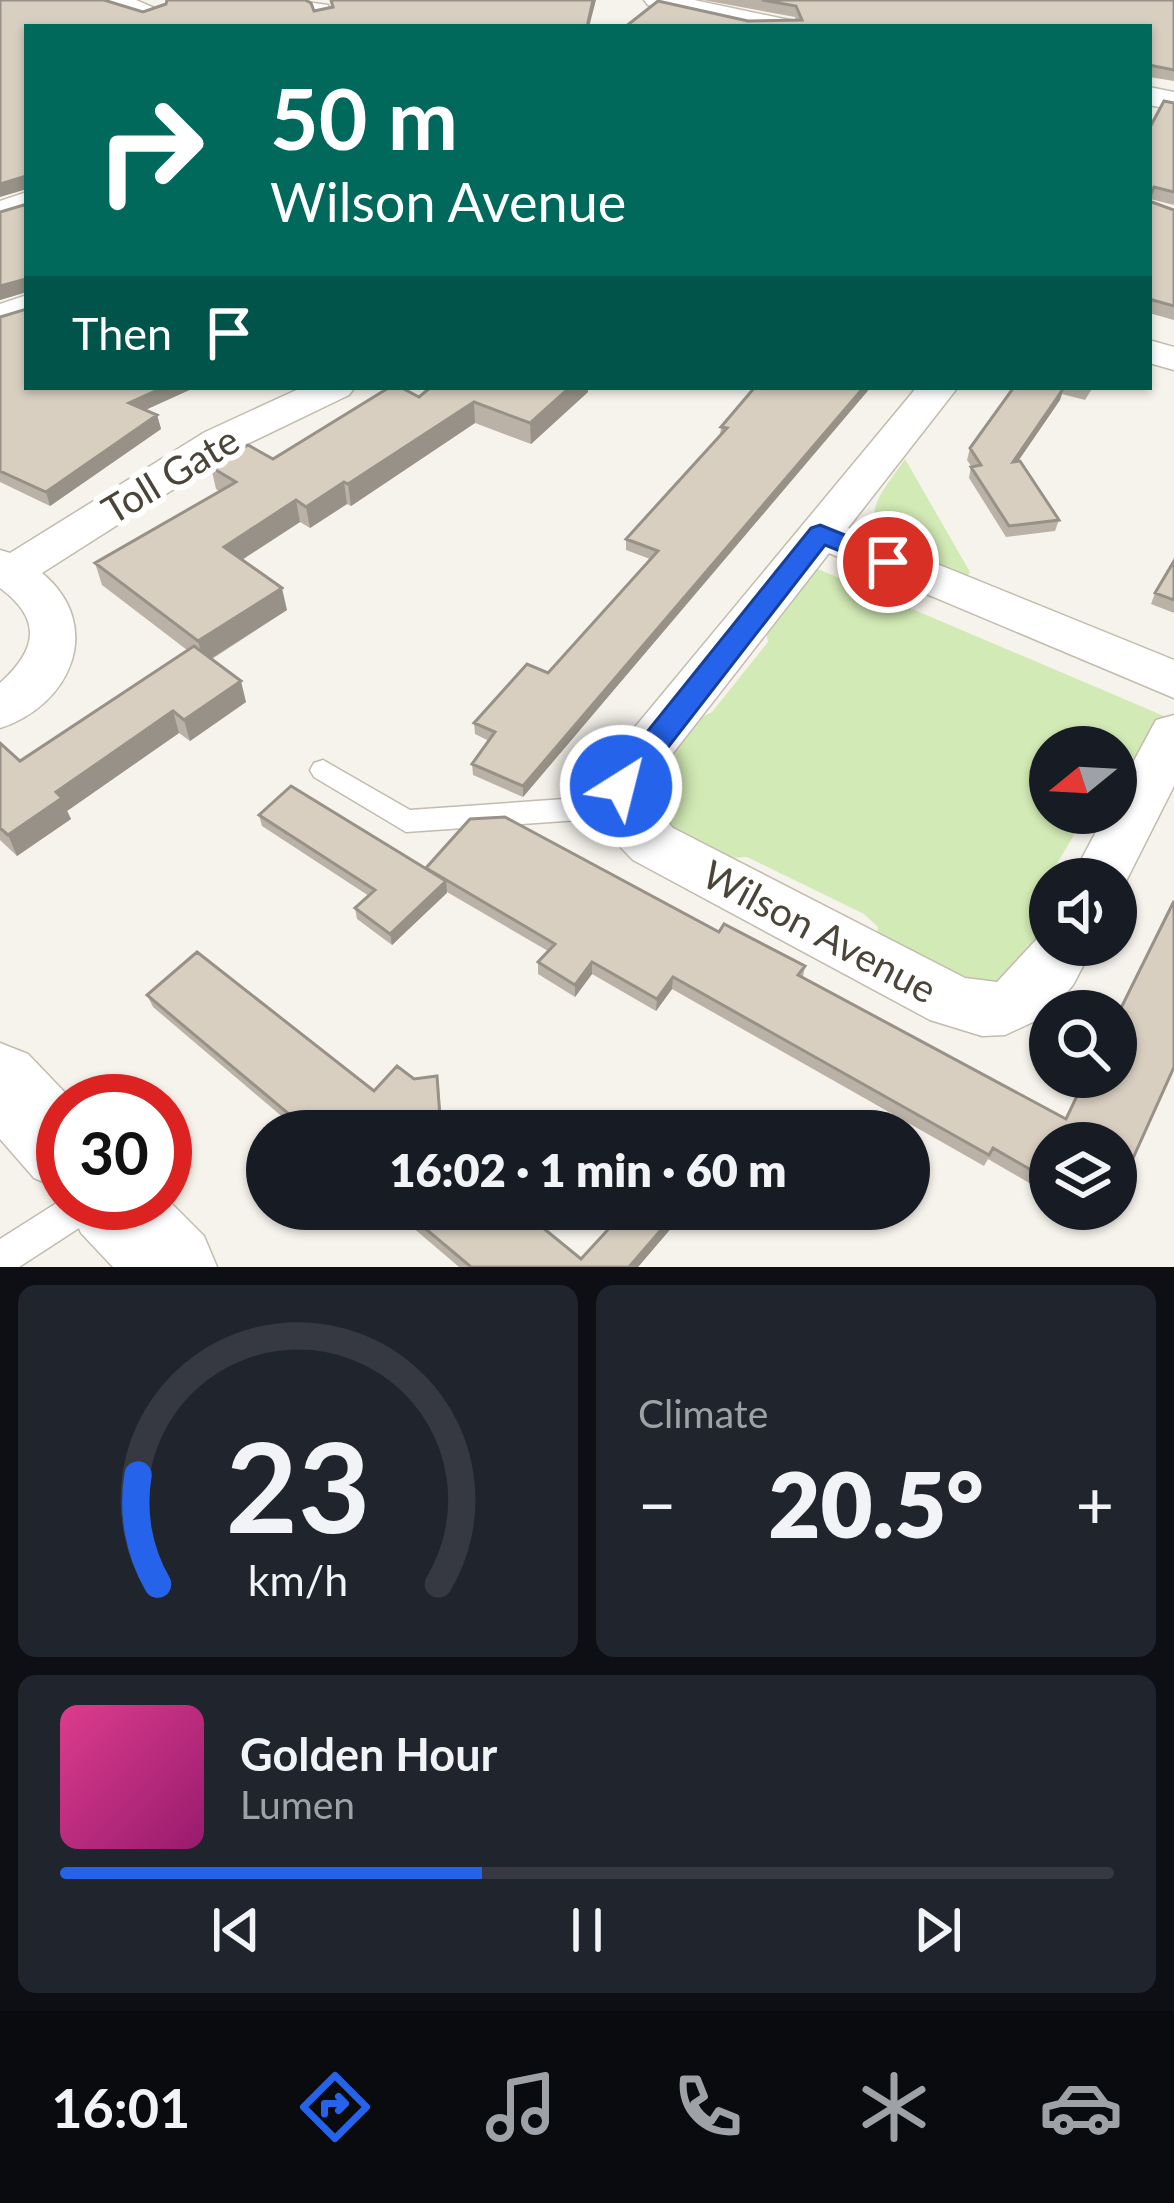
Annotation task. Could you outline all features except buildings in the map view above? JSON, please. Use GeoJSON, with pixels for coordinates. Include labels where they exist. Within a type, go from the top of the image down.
{"type":"FeatureCollection","features":[{"type":"Feature","properties":{"kind":"street"},"geometry":{"type":"LineString","coordinates":[[103,0],[146,10]]}},
{"type":"Feature","properties":{"kind":"street"},"geometry":{"type":"LineString","coordinates":[[657,0],[770,24]]}},
{"type":"Feature","properties":{"kind":"street","name":"Toll Gate"},"geometry":{"type":"LineString","coordinates":[[5,569],[220,441],[329,390]]}},
{"type":"Feature","properties":{"kind":"street"},"geometry":{"type":"LineString","coordinates":[[621,806],[621,786],[630,770],[936,390]]}},
{"type":"Feature","properties":{"kind":"street"},"geometry":{"type":"LineString","coordinates":[[820,533],[1174,680]]}},
{"type":"Feature","properties":{"kind":"street"},"geometry":{"type":"LineString","coordinates":[[0,709],[43,673],[53,644],[53,617],[42,598],[5,569]]}},
{"type":"Feature","properties":{"kind":"street"},"geometry":{"type":"LineString","coordinates":[[1110,858],[1174,734]]}},
{"type":"Feature","properties":{"kind":"street","name":"Wilson Avenue"},"geometry":{"type":"LineString","coordinates":[[621,806],[653,844],[952,1001],[994,1010],[1024,997],[1054,966]]}},
{"type":"Feature","properties":{"kind":"street"},"geometry":{"type":"LineString","coordinates":[[0,1080],[36,1120]]}},
{"type":"Feature","properties":{"kind":"street"},"geometry":{"type":"LineString","coordinates":[[137,1230],[173,1267]]}},
{"type":"Feature","properties":{"kind":"lane"},"geometry":{"type":"LineString","coordinates":[[296,1],[323,8],[323,15]]}},
{"type":"Feature","properties":{"kind":"lane"},"geometry":{"type":"LineString","coordinates":[[323,770],[406,821],[621,806]]}},
{"type":"Feature","properties":{"kind":"lane"},"geometry":{"type":"LineString","coordinates":[[0,1259],[45,1230]]}},
{"type":"Feature","properties":{"kind":"green space"},"geometry":{"type":"Polygon","coordinates":[[[905,459],[970,572],[965,580],[906,555],[881,535],[875,523],[875,508],[905,459]]]}},
{"type":"Feature","properties":{"kind":"green space"},"geometry":{"type":"Polygon","coordinates":[[[818,569],[1164,716],[1166,721],[1137,771],[1137,726],[1029,726],[1029,834],[1075,834],[1060,858],[1029,858],[1029,954],[1013,981],[975,990],[876,944],[878,927],[864,914],[747,857],[729,858],[646,825],[644,770],[712,712],[768,642],[766,633],[807,574],[818,569]]]}},
{"type":"Feature","properties":{"kind":"route"},"geometry":{"type":"LineString","coordinates":[[621,786],[820,533],[888,562]]}}]}
